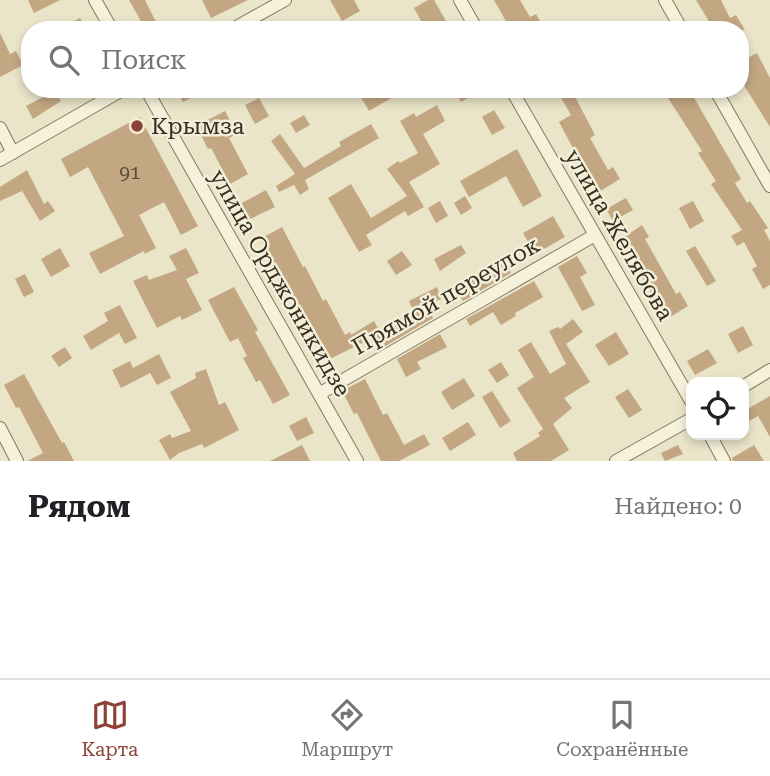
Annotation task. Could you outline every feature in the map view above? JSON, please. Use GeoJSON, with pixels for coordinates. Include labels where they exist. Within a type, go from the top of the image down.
{"type":"FeatureCollection","features":[{"type":"Feature","properties":{"kind":"street"},"geometry":{"type":"LineString","coordinates":[[95,0],[107,21]]}},
{"type":"Feature","properties":{"kind":"street"},"geometry":{"type":"LineString","coordinates":[[247,21],[285,0]]}},
{"type":"Feature","properties":{"kind":"street"},"geometry":{"type":"LineString","coordinates":[[460,0],[472,21]]}},
{"type":"Feature","properties":{"kind":"street"},"geometry":{"type":"LineString","coordinates":[[665,0],[677,21]]}},
{"type":"Feature","properties":{"kind":"street"},"geometry":{"type":"LineString","coordinates":[[0,160],[108,98]]}},
{"type":"Feature","properties":{"kind":"street","name":"улица Орджоникидзе"},"geometry":{"type":"LineString","coordinates":[[151,98],[357,461]]}},
{"type":"Feature","properties":{"kind":"street","name":"улица Желябова"},"geometry":{"type":"LineString","coordinates":[[516,98],[686,392]]}},
{"type":"Feature","properties":{"kind":"street"},"geometry":{"type":"LineString","coordinates":[[720,98],[770,186]]}},
{"type":"Feature","properties":{"kind":"street"},"geometry":{"type":"LineString","coordinates":[[0,128],[13,153]]}},
{"type":"Feature","properties":{"kind":"street","name":"Прямой переулок"},"geometry":{"type":"LineString","coordinates":[[318,394],[595,235]]}},
{"type":"Feature","properties":{"kind":"street"},"geometry":{"type":"LineString","coordinates":[[749,383],[770,370]]}},
{"type":"Feature","properties":{"kind":"street"},"geometry":{"type":"LineString","coordinates":[[616,461],[686,422]]}},
{"type":"Feature","properties":{"kind":"street"},"geometry":{"type":"LineString","coordinates":[[0,428],[17,461]]}},
{"type":"Feature","properties":{"kind":"street"},"geometry":{"type":"LineString","coordinates":[[713,440],[724,461]]}},
{"type":"Feature","properties":{"kind":"building"},"geometry":{"type":"Polygon","coordinates":[[[28,0],[60,0],[34,13],[28,0]]]}},
{"type":"Feature","properties":{"kind":"building"},"geometry":{"type":"Polygon","coordinates":[[[129,0],[145,0],[156,21],[141,21],[129,0]]]}},
{"type":"Feature","properties":{"kind":"building"},"geometry":{"type":"Polygon","coordinates":[[[202,0],[248,0],[211,18],[202,0]]]}},
{"type":"Feature","properties":{"kind":"building"},"geometry":{"type":"Polygon","coordinates":[[[330,0],[354,0],[360,11],[342,21],[330,0]]]}},
{"type":"Feature","properties":{"kind":"building"},"geometry":{"type":"Polygon","coordinates":[[[428,0],[434,0],[446,21],[421,21],[414,8],[428,0]]]}},
{"type":"Feature","properties":{"kind":"building"},"geometry":{"type":"Polygon","coordinates":[[[494,0],[520,0],[530,17],[536,14],[540,21],[506,21],[494,0]]]}},
{"type":"Feature","properties":{"kind":"building"},"geometry":{"type":"Polygon","coordinates":[[[696,0],[721,0],[730,18],[736,15],[740,21],[709,21],[696,0]]]}},
{"type":"Feature","properties":{"kind":"building"},"geometry":{"type":"Polygon","coordinates":[[[0,33],[10,54],[16,51],[21,66],[0,77],[0,33]]]}},
{"type":"Feature","properties":{"kind":"building"},"geometry":{"type":"Polygon","coordinates":[[[757,53],[770,78],[770,127],[749,93],[749,57],[757,53]]]}},
{"type":"Feature","properties":{"kind":"building"},"geometry":{"type":"Polygon","coordinates":[[[41,98],[60,98],[61,101],[33,119],[26,106],[41,98]]]}},
{"type":"Feature","properties":{"kind":"building"},"geometry":{"type":"Polygon","coordinates":[[[259,98],[269,116],[255,124],[245,105],[259,98]]]}},
{"type":"Feature","properties":{"kind":"building"},"geometry":{"type":"Polygon","coordinates":[[[361,98],[391,98],[369,111],[361,98]]]}},
{"type":"Feature","properties":{"kind":"building"},"geometry":{"type":"Polygon","coordinates":[[[561,98],[576,98],[595,135],[590,138],[608,170],[613,167],[620,179],[597,193],[559,122],[571,115],[561,98]]]}},
{"type":"Feature","properties":{"kind":"building"},"geometry":{"type":"Polygon","coordinates":[[[668,98],[694,98],[741,179],[735,183],[747,203],[750,201],[768,228],[764,230],[770,241],[770,285],[763,289],[752,269],[757,266],[744,242],[737,246],[731,236],[742,230],[711,184],[716,181],[698,153],[702,151],[668,98]]]}},
{"type":"Feature","properties":{"kind":"building"},"geometry":{"type":"Polygon","coordinates":[[[437,105],[445,121],[423,134],[440,164],[409,182],[424,207],[408,216],[405,211],[366,235],[372,245],[359,252],[328,198],[351,184],[371,218],[407,196],[387,169],[418,153],[400,121],[414,113],[416,117],[437,105]]]}},
{"type":"Feature","properties":{"kind":"building"},"geometry":{"type":"Polygon","coordinates":[[[494,110],[505,128],[492,135],[482,117],[494,110]]]}},
{"type":"Feature","properties":{"kind":"building"},"geometry":{"type":"Polygon","coordinates":[[[225,111],[237,134],[229,138],[248,174],[230,184],[196,126],[225,111]]]}},
{"type":"Feature","properties":{"kind":"building"},"geometry":{"type":"Polygon","coordinates":[[[304,115],[310,125],[296,133],[290,123],[304,115]]]}},
{"type":"Feature","properties":{"kind":"building"},"geometry":{"type":"Polygon","coordinates":[[[140,117],[198,226],[181,235],[164,202],[139,215],[156,248],[145,254],[144,251],[100,274],[89,253],[124,236],[88,167],[70,177],[61,159],[140,117]]]}},
{"type":"Feature","properties":{"kind":"building"},"geometry":{"type":"Polygon","coordinates":[[[371,124],[379,138],[305,180],[309,189],[300,195],[294,185],[279,192],[276,186],[295,174],[271,141],[280,134],[304,168],[341,146],[339,142],[371,124]]]}},
{"type":"Feature","properties":{"kind":"building"},"geometry":{"type":"Polygon","coordinates":[[[517,149],[542,196],[523,207],[506,176],[469,197],[460,181],[517,149]]]}},
{"type":"Feature","properties":{"kind":"building"},"geometry":{"type":"Polygon","coordinates":[[[27,170],[44,204],[48,201],[55,211],[40,221],[22,191],[0,201],[0,187],[27,170]]]}},
{"type":"Feature","properties":{"kind":"building"},"geometry":{"type":"Polygon","coordinates":[[[266,190],[275,207],[248,220],[240,204],[266,190]]]}},
{"type":"Feature","properties":{"kind":"building"},"geometry":{"type":"Polygon","coordinates":[[[465,196],[472,208],[461,215],[454,203],[465,196]]]}},
{"type":"Feature","properties":{"kind":"building"},"geometry":{"type":"Polygon","coordinates":[[[626,198],[633,210],[613,221],[606,209],[626,198]]]}},
{"type":"Feature","properties":{"kind":"building"},"geometry":{"type":"Polygon","coordinates":[[[440,201],[448,216],[436,223],[428,208],[440,201]]]}},
{"type":"Feature","properties":{"kind":"building"},"geometry":{"type":"Polygon","coordinates":[[[693,201],[704,221],[690,229],[679,208],[693,201]]]}},
{"type":"Feature","properties":{"kind":"building"},"geometry":{"type":"Polygon","coordinates":[[[553,216],[565,237],[535,254],[523,233],[553,216]]]}},
{"type":"Feature","properties":{"kind":"building"},"geometry":{"type":"Polygon","coordinates":[[[642,225],[649,237],[645,239],[676,294],[680,292],[688,306],[667,319],[636,267],[640,264],[623,238],[642,225]]]}},
{"type":"Feature","properties":{"kind":"building"},"geometry":{"type":"Polygon","coordinates":[[[282,227],[345,335],[350,332],[351,335],[374,321],[380,332],[413,310],[409,301],[437,287],[441,299],[426,305],[433,318],[377,351],[370,339],[326,361],[276,264],[274,266],[260,239],[282,227]]]}},
{"type":"Feature","properties":{"kind":"building"},"geometry":{"type":"Polygon","coordinates":[[[461,245],[466,253],[440,271],[434,259],[461,245]]]}},
{"type":"Feature","properties":{"kind":"building"},"geometry":{"type":"Polygon","coordinates":[[[695,246],[716,281],[707,286],[686,251],[695,246]]]}},
{"type":"Feature","properties":{"kind":"building"},"geometry":{"type":"Polygon","coordinates":[[[60,248],[70,266],[51,277],[41,259],[60,248]]]}},
{"type":"Feature","properties":{"kind":"building"},"geometry":{"type":"Polygon","coordinates":[[[186,248],[199,273],[186,279],[202,310],[182,320],[180,316],[157,328],[133,281],[147,275],[149,280],[177,270],[169,256],[186,248]]]}},
{"type":"Feature","properties":{"kind":"building"},"geometry":{"type":"Polygon","coordinates":[[[402,251],[412,265],[396,275],[387,261],[402,251]]]}},
{"type":"Feature","properties":{"kind":"building"},"geometry":{"type":"Polygon","coordinates":[[[577,256],[587,273],[580,277],[595,305],[582,311],[558,267],[577,256]]]}},
{"type":"Feature","properties":{"kind":"building"},"geometry":{"type":"Polygon","coordinates":[[[501,257],[511,273],[463,301],[455,289],[486,270],[484,267],[501,257]]]}},
{"type":"Feature","properties":{"kind":"building"},"geometry":{"type":"Polygon","coordinates":[[[25,274],[34,292],[24,297],[15,279],[25,274]]]}},
{"type":"Feature","properties":{"kind":"building"},"geometry":{"type":"Polygon","coordinates":[[[534,281],[543,297],[515,313],[516,316],[501,325],[493,312],[470,326],[466,319],[534,281]]]}},
{"type":"Feature","properties":{"kind":"building"},"geometry":{"type":"Polygon","coordinates":[[[234,287],[290,395],[273,404],[260,380],[256,382],[243,358],[247,356],[238,338],[230,342],[208,300],[234,287]]]}},
{"type":"Feature","properties":{"kind":"building"},"geometry":{"type":"Polygon","coordinates":[[[120,305],[137,338],[125,344],[119,333],[91,350],[83,336],[108,321],[104,313],[120,305]]]}},
{"type":"Feature","properties":{"kind":"building"},"geometry":{"type":"Polygon","coordinates":[[[573,319],[583,332],[566,344],[590,382],[564,398],[572,408],[553,424],[569,450],[551,461],[517,461],[513,453],[540,436],[538,433],[543,429],[517,388],[534,377],[518,350],[531,342],[550,374],[566,364],[549,331],[558,327],[560,329],[573,319]]]}},
{"type":"Feature","properties":{"kind":"building"},"geometry":{"type":"Polygon","coordinates":[[[743,326],[753,345],[738,353],[728,334],[743,326]]]}},
{"type":"Feature","properties":{"kind":"building"},"geometry":{"type":"Polygon","coordinates":[[[616,332],[629,354],[609,366],[595,345],[616,332]]]}},
{"type":"Feature","properties":{"kind":"building"},"geometry":{"type":"Polygon","coordinates":[[[440,334],[447,347],[417,362],[421,369],[406,377],[397,359],[440,334]]]}},
{"type":"Feature","properties":{"kind":"building"},"geometry":{"type":"Polygon","coordinates":[[[65,347],[72,358],[59,367],[51,356],[65,347]]]}},
{"type":"Feature","properties":{"kind":"building"},"geometry":{"type":"Polygon","coordinates":[[[708,349],[717,363],[695,375],[687,361],[708,349]]]}},
{"type":"Feature","properties":{"kind":"building"},"geometry":{"type":"Polygon","coordinates":[[[159,354],[171,378],[157,385],[150,373],[121,388],[112,370],[130,361],[133,368],[159,354]]]}},
{"type":"Feature","properties":{"kind":"building"},"geometry":{"type":"Polygon","coordinates":[[[501,362],[509,375],[497,383],[488,370],[501,362]]]}},
{"type":"Feature","properties":{"kind":"building"},"geometry":{"type":"Polygon","coordinates":[[[206,369],[219,405],[225,402],[239,430],[204,448],[202,444],[179,453],[170,460],[159,440],[170,434],[172,438],[191,431],[170,392],[196,378],[195,373],[206,369]]]}},
{"type":"Feature","properties":{"kind":"building"},"geometry":{"type":"Polygon","coordinates":[[[24,374],[74,461],[27,461],[43,453],[4,385],[24,374]]]}},
{"type":"Feature","properties":{"kind":"building"},"geometry":{"type":"Polygon","coordinates":[[[464,378],[475,396],[452,410],[441,392],[464,378]]]}},
{"type":"Feature","properties":{"kind":"building"},"geometry":{"type":"Polygon","coordinates":[[[365,379],[383,415],[387,413],[404,445],[424,434],[430,445],[399,461],[381,461],[357,413],[354,414],[342,391],[365,379]]]}},
{"type":"Feature","properties":{"kind":"building"},"geometry":{"type":"Polygon","coordinates":[[[628,389],[642,410],[629,418],[615,397],[628,389]]]}},
{"type":"Feature","properties":{"kind":"building"},"geometry":{"type":"Polygon","coordinates":[[[492,391],[511,421],[500,428],[482,397],[492,391]]]}},
{"type":"Feature","properties":{"kind":"building"},"geometry":{"type":"Polygon","coordinates":[[[770,396],[770,437],[758,416],[749,421],[749,408],[770,396]]]}},
{"type":"Feature","properties":{"kind":"building"},"geometry":{"type":"Polygon","coordinates":[[[306,417],[314,433],[297,441],[289,426],[306,417]]]}},
{"type":"Feature","properties":{"kind":"building"},"geometry":{"type":"Polygon","coordinates":[[[468,422],[476,435],[450,451],[442,438],[468,422]]]}},
{"type":"Feature","properties":{"kind":"building"},"geometry":{"type":"Polygon","coordinates":[[[302,445],[310,461],[270,461],[302,445]]]}},
{"type":"Feature","properties":{"kind":"building"},"geometry":{"type":"Polygon","coordinates":[[[678,445],[683,454],[665,461],[661,453],[678,445]]]}},
{"type":"Feature","properties":{"kind":"building"},"geometry":{"type":"Polygon","coordinates":[[[754,445],[764,461],[733,461],[732,458],[754,445]]]}},
{"type":"Feature","properties":{"kind":"place","name":"Крымза"},"geometry":{"type":"Point","coordinates":[137,126]}}]}
